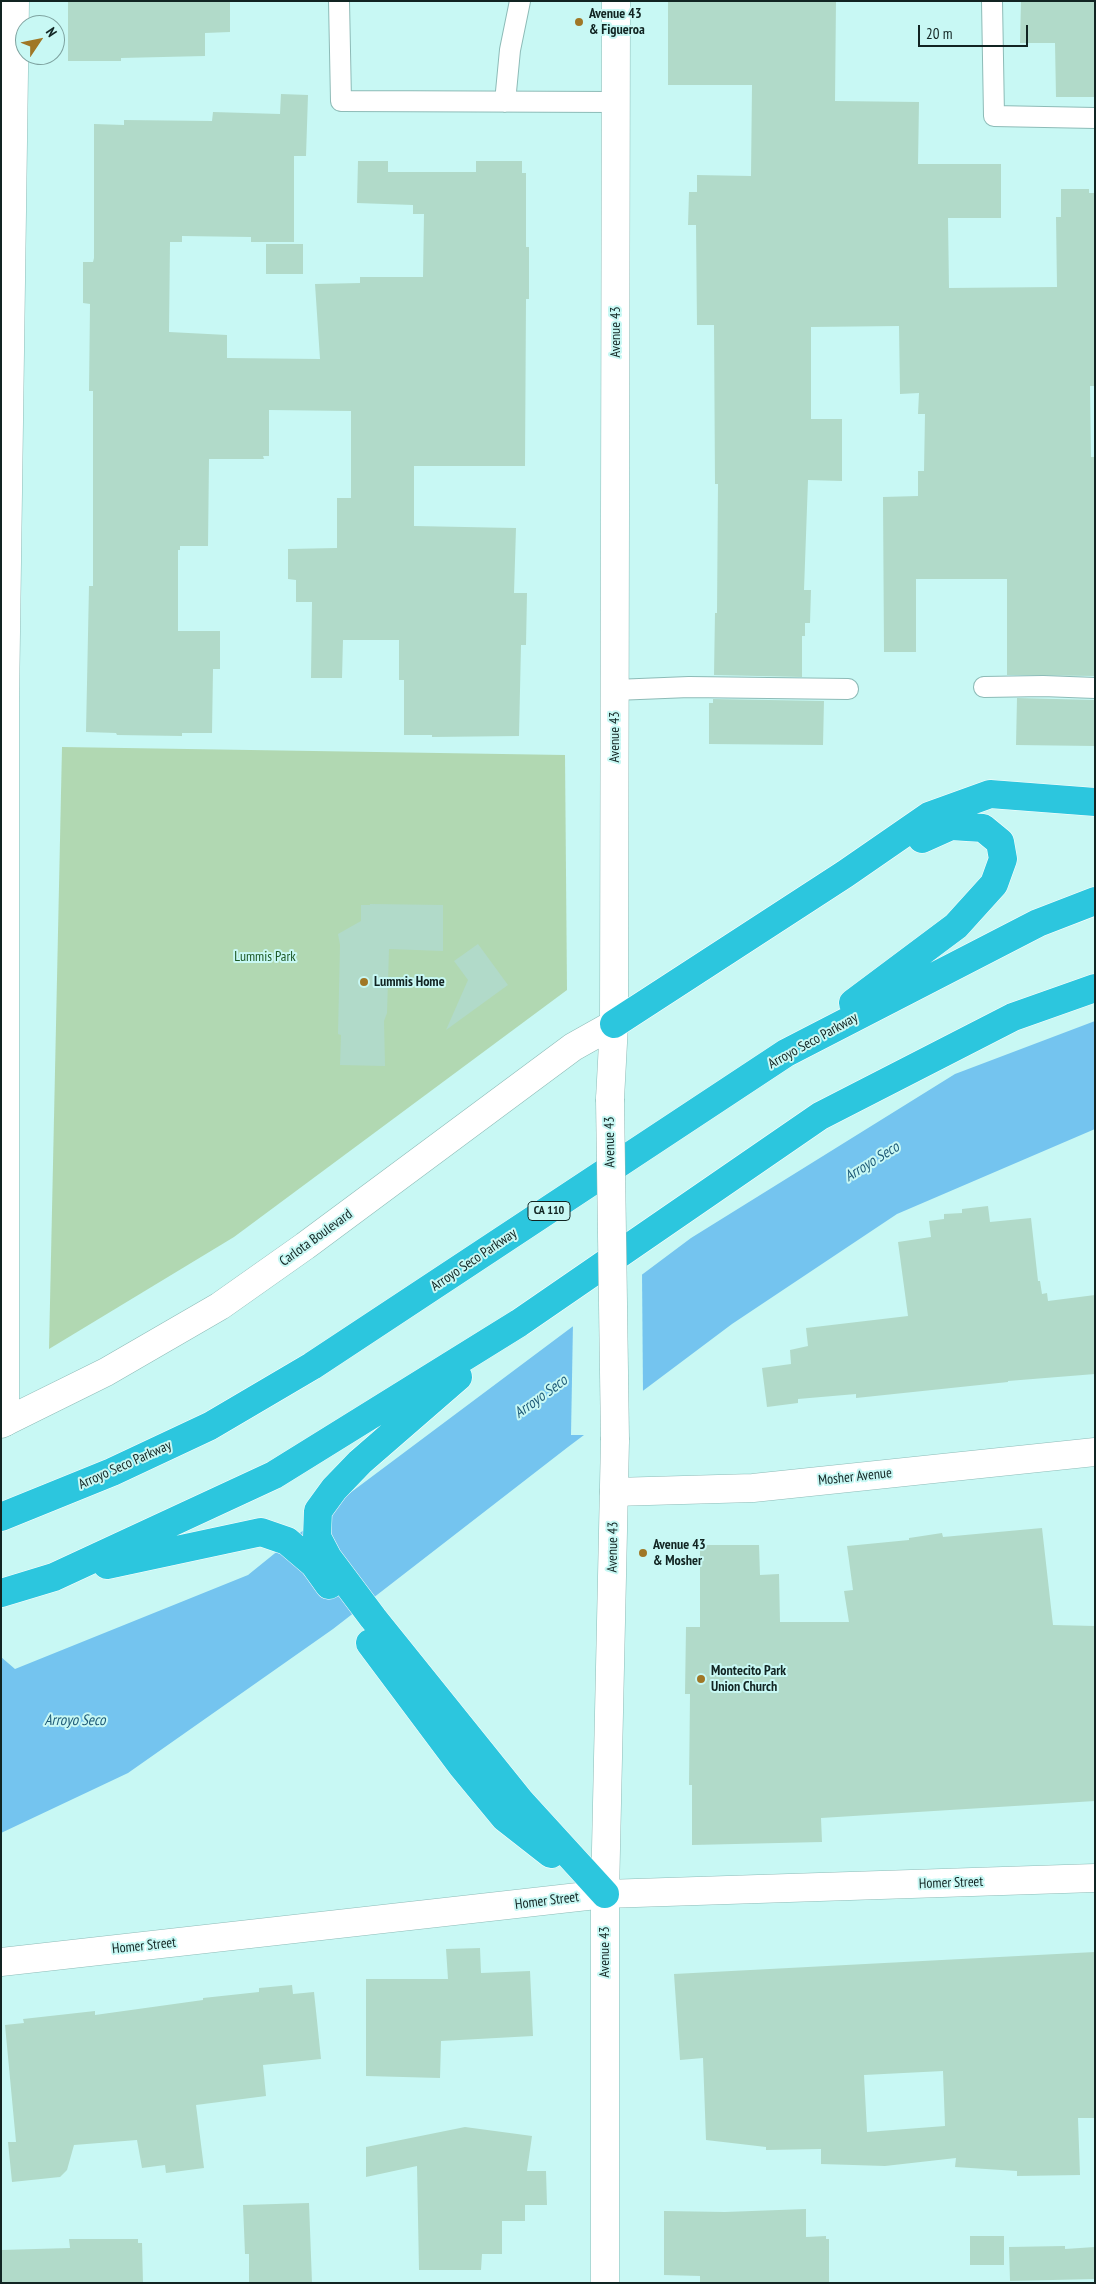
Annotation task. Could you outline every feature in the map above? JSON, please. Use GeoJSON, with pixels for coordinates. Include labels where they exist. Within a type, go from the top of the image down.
{"type":"FeatureCollection","features":[{"type":"Feature","properties":{"kind":"highway"},"geometry":{"type":"LineString","coordinates":[[614,1024],[845,874],[929,816],[990,794],[1095,802]]}},
{"type":"Feature","properties":{"kind":"highway"},"geometry":{"type":"LineString","coordinates":[[786,1053],[956,926],[994,884],[1003,859],[1000,842],[983,828],[951,826],[845,874]]}},
{"type":"Feature","properties":{"kind":"highway","name":"Arroyo Seco Parkway"},"geometry":{"type":"LineString","coordinates":[[1,1517],[112,1472],[210,1426],[312,1366],[786,1053],[1038,923],[1095,901]]}},
{"type":"Feature","properties":{"kind":"highway"},"geometry":{"type":"LineString","coordinates":[[54,1577],[274,1475],[519,1323],[820,1116],[1012,1018],[1095,988]]}},
{"type":"Feature","properties":{"kind":"highway"},"geometry":{"type":"LineString","coordinates":[[519,1323],[360,1462],[334,1489],[318,1511],[317,1537],[367,1624],[462,1766],[505,1818],[605,1894]]}},
{"type":"Feature","properties":{"kind":"highway"},"geometry":{"type":"LineString","coordinates":[[1,1593],[54,1577],[261,1532],[287,1541],[314,1564],[367,1624]]}},
{"type":"Feature","properties":{"kind":"street"},"geometry":{"type":"LineString","coordinates":[[3,1423],[3,702],[14,1]]}},
{"type":"Feature","properties":{"kind":"street","name":"Avenue 43"},"geometry":{"type":"LineString","coordinates":[[604,2283],[605,1894],[615,1440],[610,1099],[614,1024],[616,1]]}},
{"type":"Feature","properties":{"kind":"street","name":"Carlota Boulevard"},"geometry":{"type":"LineString","coordinates":[[3,1423],[106,1372],[220,1306],[305,1246],[573,1048],[614,1024]]}},
{"type":"Feature","properties":{"kind":"street","name":"Mosher Avenue"},"geometry":{"type":"LineString","coordinates":[[614,1492],[753,1488],[1095,1452]]}},
{"type":"Feature","properties":{"kind":"street","name":"Homer Street"},"geometry":{"type":"LineString","coordinates":[[1,1962],[605,1894],[1095,1878]]}},
{"type":"Feature","properties":{"kind":"lane"},"geometry":{"type":"LineString","coordinates":[[339,1],[341,101],[616,102]]}},
{"type":"Feature","properties":{"kind":"lane"},"geometry":{"type":"LineString","coordinates":[[505,102],[510,50],[520,1]]}},
{"type":"Feature","properties":{"kind":"lane"},"geometry":{"type":"LineString","coordinates":[[992,1],[994,116],[1095,118]]}},
{"type":"Feature","properties":{"kind":"lane"},"geometry":{"type":"LineString","coordinates":[[984,687],[1044,686],[1095,688]]}},
{"type":"Feature","properties":{"kind":"lane"},"geometry":{"type":"LineString","coordinates":[[615,690],[689,687],[848,689]]}},
{"type":"Feature","properties":{"kind":"green space","name":"Lummis Park"},"geometry":{"type":"Polygon","coordinates":[[[62,747],[565,755],[567,990],[234,1237],[49,1349],[62,747]]]}},
{"type":"Feature","properties":{"kind":"water","name":"Arroyo Seco"},"geometry":{"type":"Polygon","coordinates":[[[1095,1021],[1095,1129],[897,1214],[732,1324],[568,1447],[333,1629],[128,1773],[1,1833],[1,1657],[15,1669],[248,1575],[342,1499],[691,1238],[955,1074],[1095,1021]]]}},
{"type":"Feature","properties":{"kind":"pier"},"geometry":{"type":"Polygon","coordinates":[[[642,1272],[643,1394],[588,1435],[571,1435],[573,1323],[642,1272]]]}},
{"type":"Feature","properties":{"kind":"building"},"geometry":{"type":"Polygon","coordinates":[[[68,1],[230,1],[230,32],[205,33],[205,56],[121,58],[121,61],[68,61],[68,1]]]}},
{"type":"Feature","properties":{"kind":"building"},"geometry":{"type":"Polygon","coordinates":[[[668,1],[836,1],[835,101],[919,102],[918,164],[1001,164],[1001,218],[948,218],[949,288],[1057,287],[1056,217],[1061,217],[1061,189],[1089,189],[1089,193],[1095,193],[1095,386],[1090,386],[1091,457],[1095,457],[1095,676],[1007,675],[1007,579],[916,579],[916,652],[884,652],[883,497],[918,496],[918,471],[924,471],[925,414],[918,414],[919,393],[900,394],[899,326],[811,327],[811,419],[842,419],[842,481],[808,480],[804,590],[811,590],[810,623],[805,623],[805,636],[802,636],[802,677],[714,675],[715,613],[717,613],[718,484],[715,484],[714,325],[697,325],[696,225],[688,225],[689,192],[697,192],[697,175],[751,176],[752,85],[668,85],[668,1]]]}},
{"type":"Feature","properties":{"kind":"building"},"geometry":{"type":"Polygon","coordinates":[[[1021,1],[1095,1],[1095,97],[1056,97],[1055,43],[1020,43],[1021,1]]]}},
{"type":"Feature","properties":{"kind":"building"},"geometry":{"type":"Polygon","coordinates":[[[281,94],[308,95],[306,156],[294,156],[294,242],[251,242],[251,237],[182,236],[182,242],[170,242],[169,332],[227,335],[227,358],[320,359],[315,284],[360,283],[360,277],[423,277],[424,214],[413,214],[413,205],[357,203],[358,161],[388,161],[388,172],[476,172],[476,161],[522,161],[522,173],[526,173],[526,247],[529,247],[529,299],[526,299],[525,466],[414,466],[414,526],[516,528],[514,593],[527,593],[526,645],[521,645],[519,736],[432,737],[432,735],[404,735],[404,680],[399,680],[399,640],[343,640],[342,678],[311,678],[312,602],[296,602],[296,580],[288,579],[288,549],[337,548],[337,498],[351,498],[351,411],[269,410],[269,456],[263,456],[264,459],[209,459],[208,546],[180,546],[180,550],[178,550],[178,631],[220,631],[220,669],[213,669],[212,733],[182,733],[182,736],[117,735],[116,733],[86,732],[89,586],[93,586],[93,391],[89,391],[90,304],[83,303],[83,262],[93,262],[94,258],[94,124],[124,125],[124,120],[212,121],[213,112],[280,114],[281,94]]]}},
{"type":"Feature","properties":{"kind":"building"},"geometry":{"type":"Polygon","coordinates":[[[266,244],[303,244],[303,274],[266,274],[266,244]]]}},
{"type":"Feature","properties":{"kind":"building"},"geometry":{"type":"Polygon","coordinates":[[[1017,698],[1095,700],[1095,746],[1016,745],[1017,698]]]}},
{"type":"Feature","properties":{"kind":"building"},"geometry":{"type":"Polygon","coordinates":[[[713,699],[824,701],[823,745],[709,744],[709,703],[713,703],[713,699]]]}},
{"type":"Feature","properties":{"kind":"building","name":"Lummis Home"},"geometry":{"type":"Polygon","coordinates":[[[361,905],[443,905],[443,951],[389,949],[387,1013],[384,1021],[385,1066],[340,1065],[341,1035],[338,1034],[340,945],[338,934],[361,921],[361,905]]]}},
{"type":"Feature","properties":{"kind":"building"},"geometry":{"type":"Polygon","coordinates":[[[478,944],[508,985],[446,1030],[468,980],[454,961],[478,944]]]}},
{"type":"Feature","properties":{"kind":"building"},"geometry":{"type":"Polygon","coordinates":[[[988,1206],[990,1222],[1031,1218],[1038,1281],[1040,1281],[1042,1294],[1047,1293],[1048,1301],[1095,1295],[1095,1374],[1008,1381],[856,1398],[856,1394],[798,1399],[798,1403],[767,1407],[762,1368],[791,1364],[790,1350],[808,1346],[806,1328],[908,1316],[898,1242],[931,1237],[929,1221],[944,1219],[944,1214],[962,1213],[962,1209],[988,1206]]]}},
{"type":"Feature","properties":{"kind":"building"},"geometry":{"type":"Polygon","coordinates":[[[1042,1528],[1053,1625],[1095,1626],[1095,1801],[821,1818],[822,1842],[692,1845],[692,1785],[689,1785],[690,1694],[685,1694],[686,1627],[700,1627],[700,1545],[759,1545],[760,1575],[779,1574],[780,1622],[849,1622],[844,1591],[853,1590],[847,1546],[909,1540],[909,1538],[942,1533],[943,1537],[1042,1528]]]}},
{"type":"Feature","properties":{"kind":"building"},"geometry":{"type":"Polygon","coordinates":[[[480,1948],[481,1973],[530,1971],[533,2036],[441,2041],[440,2078],[366,2076],[366,1979],[448,1979],[446,1949],[480,1948]]]}},
{"type":"Feature","properties":{"kind":"building"},"geometry":{"type":"Polygon","coordinates":[[[1095,1952],[1095,2118],[1078,2118],[1080,2175],[1017,2176],[1017,2171],[955,2167],[956,2158],[885,2166],[821,2164],[821,2149],[766,2150],[766,2147],[706,2140],[703,2058],[680,2060],[674,1974],[1095,1952]],[[943,2071],[864,2075],[867,2132],[945,2126],[943,2071]]]}},
{"type":"Feature","properties":{"kind":"building"},"geometry":{"type":"Polygon","coordinates":[[[292,1985],[293,1994],[314,1992],[321,2059],[263,2065],[266,2096],[196,2105],[204,2168],[166,2173],[165,2165],[142,2168],[137,2140],[74,2145],[67,2170],[60,2177],[12,2182],[8,2142],[16,2142],[5,2025],[24,2023],[23,2019],[95,2011],[95,2015],[203,2000],[203,1998],[259,1992],[259,1988],[292,1985]]]}},
{"type":"Feature","properties":{"kind":"building"},"geometry":{"type":"Polygon","coordinates":[[[465,2127],[532,2136],[527,2171],[546,2171],[547,2205],[525,2205],[525,2221],[502,2221],[502,2254],[482,2254],[481,2270],[419,2270],[417,2166],[366,2177],[366,2147],[465,2127]]]}},
{"type":"Feature","properties":{"kind":"building"},"geometry":{"type":"Polygon","coordinates":[[[309,2203],[312,2283],[249,2282],[249,2254],[245,2254],[243,2205],[309,2203]]]}},
{"type":"Feature","properties":{"kind":"building"},"geometry":{"type":"Polygon","coordinates":[[[806,2209],[806,2237],[826,2236],[826,2239],[829,2239],[829,2283],[700,2283],[700,2276],[664,2275],[664,2211],[725,2212],[806,2209]]]}},
{"type":"Feature","properties":{"kind":"building"},"geometry":{"type":"Polygon","coordinates":[[[970,2236],[1004,2236],[1004,2265],[970,2265],[970,2236]]]}},
{"type":"Feature","properties":{"kind":"building"},"geometry":{"type":"Polygon","coordinates":[[[69,2239],[138,2239],[138,2243],[142,2243],[143,2283],[1,2283],[1,2250],[70,2248],[69,2239]]]}},
{"type":"Feature","properties":{"kind":"building"},"geometry":{"type":"Polygon","coordinates":[[[1065,2246],[1065,2249],[1095,2247],[1095,2279],[1010,2281],[1009,2247],[1065,2246]]]}},
{"type":"Feature","properties":{"kind":"place","name":"Avenue 43 & Figueroa"},"geometry":{"type":"Point","coordinates":[579,22]}},
{"type":"Feature","properties":{"kind":"place","name":"Lummis Home"},"geometry":{"type":"Point","coordinates":[364,982]}},
{"type":"Feature","properties":{"kind":"place","name":"Avenue 43 & Mosher"},"geometry":{"type":"Point","coordinates":[643,1553]}},
{"type":"Feature","properties":{"kind":"place","name":"Montecito Park Union Church"},"geometry":{"type":"Point","coordinates":[701,1679]}}]}
